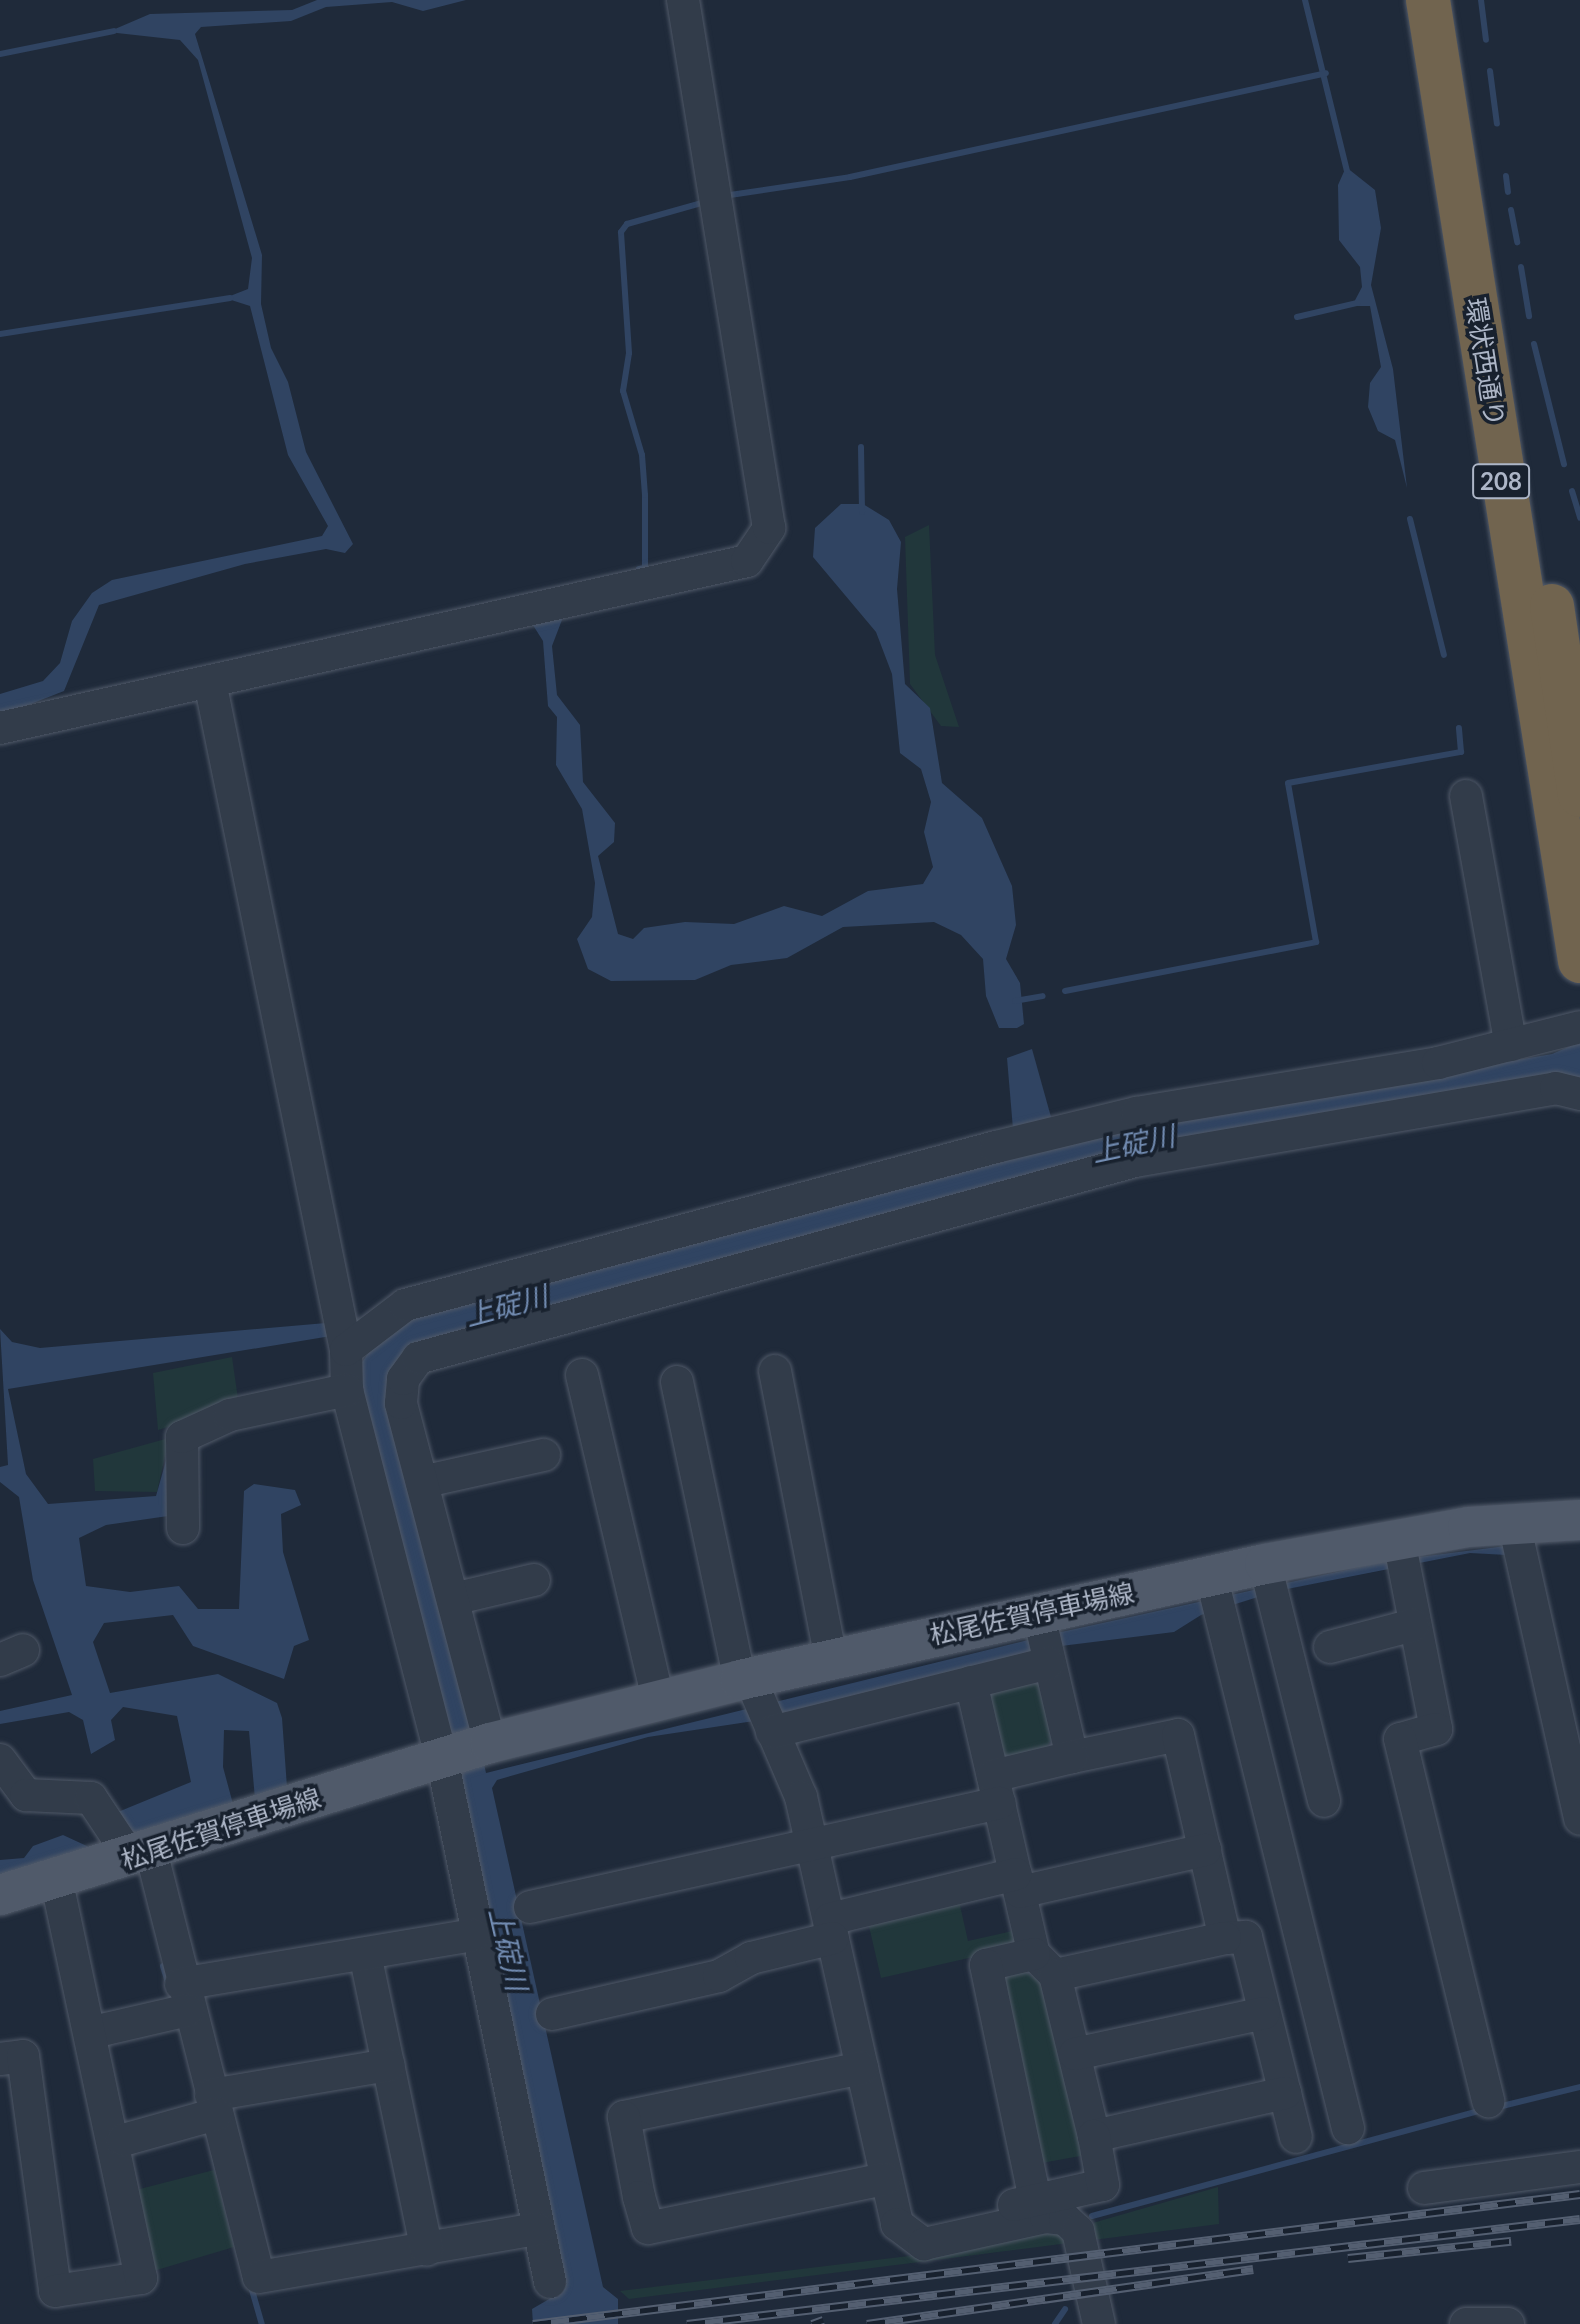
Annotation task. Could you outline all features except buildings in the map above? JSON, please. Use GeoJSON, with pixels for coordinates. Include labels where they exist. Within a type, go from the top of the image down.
{"type":"FeatureCollection","features":[{"type":"Feature","properties":{"kind":"highway","name":"環状西通り"},"geometry":{"type":"LineString","coordinates":[[1428,0],[1552,607],[1580,961]]}},
{"type":"Feature","properties":{"kind":"highway","name":"環状西通り"},"geometry":{"type":"LineString","coordinates":[[1450,0],[1552,607],[1580,795]]}},
{"type":"Feature","properties":{"kind":"main road","name":"松尾佐賀停車場線"},"geometry":{"type":"LineString","coordinates":[[0,1895],[57,1883],[490,1743],[659,1703],[758,1702],[831,1659],[1044,1640],[1269,1582],[1400,1554],[1514,1523],[1580,1520]]}},
{"type":"Feature","properties":{"kind":"street"},"geometry":{"type":"LineString","coordinates":[[0,728],[747,561],[769,528],[683,0]]}},
{"type":"Feature","properties":{"kind":"street"},"geometry":{"type":"LineString","coordinates":[[210,682],[346,1350],[347,1390],[442,1759],[474,1935],[550,2282]]}},
{"type":"Feature","properties":{"kind":"street"},"geometry":{"type":"LineString","coordinates":[[1466,796],[1511,1045]]}},
{"type":"Feature","properties":{"kind":"street"},"geometry":{"type":"LineString","coordinates":[[346,1350],[371,1325],[405,1305],[1095,1123],[1511,1045],[1580,1027]]}},
{"type":"Feature","properties":{"kind":"street"},"geometry":{"type":"LineString","coordinates":[[490,1743],[401,1403],[403,1379],[440,1347],[1135,1161],[1556,1088],[1580,1094]]}},
{"type":"Feature","properties":{"kind":"street"},"geometry":{"type":"LineString","coordinates":[[775,1371],[831,1659]]}},
{"type":"Feature","properties":{"kind":"street"},"geometry":{"type":"LineString","coordinates":[[582,1375],[659,1703]]}},
{"type":"Feature","properties":{"kind":"street"},"geometry":{"type":"LineString","coordinates":[[677,1382],[758,1702],[801,1797],[809,1845],[832,1929],[885,2179],[902,2230],[924,2244],[1046,2217],[1065,2219],[1078,2231],[1099,2324]]}},
{"type":"Feature","properties":{"kind":"street"},"geometry":{"type":"LineString","coordinates":[[183,1528],[182,1437],[230,1415],[347,1390]]}},
{"type":"Feature","properties":{"kind":"street"},"geometry":{"type":"LineString","coordinates":[[422,1482],[544,1455]]}},
{"type":"Feature","properties":{"kind":"street"},"geometry":{"type":"LineString","coordinates":[[1514,1523],[1580,1819]]}},
{"type":"Feature","properties":{"kind":"street"},"geometry":{"type":"LineString","coordinates":[[1400,1554],[1436,1729],[1400,1739],[1488,2101]]}},
{"type":"Feature","properties":{"kind":"street"},"geometry":{"type":"LineString","coordinates":[[453,1599],[534,1580]]}},
{"type":"Feature","properties":{"kind":"street"},"geometry":{"type":"LineString","coordinates":[[1269,1582],[1324,1801]]}},
{"type":"Feature","properties":{"kind":"street"},"geometry":{"type":"LineString","coordinates":[[1216,1595],[1348,2128]]}},
{"type":"Feature","properties":{"kind":"street"},"geometry":{"type":"LineString","coordinates":[[1330,1647],[1413,1625]]}},
{"type":"Feature","properties":{"kind":"street"},"geometry":{"type":"LineString","coordinates":[[758,1702],[971,1682],[1044,1640],[1072,1757]]}},
{"type":"Feature","properties":{"kind":"street"},"geometry":{"type":"LineString","coordinates":[[902,2230],[1103,2185],[1075,2054],[1018,1883],[971,1682]]}},
{"type":"Feature","properties":{"kind":"street"},"geometry":{"type":"LineString","coordinates":[[530,1907],[809,1845],[997,1790],[1072,1757],[1178,1735],[1225,1938]]}},
{"type":"Feature","properties":{"kind":"street"},"geometry":{"type":"LineString","coordinates":[[0,1760],[26,1795],[91,1798],[141,1854],[185,1997],[259,2277],[538,2229]]}},
{"type":"Feature","properties":{"kind":"street"},"geometry":{"type":"LineString","coordinates":[[552,2014],[719,1976],[751,1958],[832,1929],[1018,1883],[1205,1850]]}},
{"type":"Feature","properties":{"kind":"street"},"geometry":{"type":"LineString","coordinates":[[0,2059],[23,2056],[55,2291],[141,2278],[57,1883]]}},
{"type":"Feature","properties":{"kind":"street"},"geometry":{"type":"LineString","coordinates":[[106,2029],[185,1997],[365,1954],[474,1935]]}},
{"type":"Feature","properties":{"kind":"street"},"geometry":{"type":"LineString","coordinates":[[1035,2200],[986,1965],[1044,1964],[1246,1937],[1296,2137]]}},
{"type":"Feature","properties":{"kind":"street"},"geometry":{"type":"LineString","coordinates":[[365,1954],[427,2250]]}},
{"type":"Feature","properties":{"kind":"street"},"geometry":{"type":"LineString","coordinates":[[1075,2054],[1264,2013]]}},
{"type":"Feature","properties":{"kind":"street"},"geometry":{"type":"LineString","coordinates":[[123,2140],[214,2105],[388,2065]]}},
{"type":"Feature","properties":{"kind":"street"},"geometry":{"type":"LineString","coordinates":[[862,2068],[624,2117],[639,2197],[648,2228],[885,2179]]}},
{"type":"Feature","properties":{"kind":"street"},"geometry":{"type":"LineString","coordinates":[[1094,2136],[1285,2093]]}},
{"type":"Feature","properties":{"kind":"street"},"geometry":{"type":"LineString","coordinates":[[1424,2188],[1580,2167]]}},
{"type":"Feature","properties":{"kind":"street"},"geometry":{"type":"LineString","coordinates":[[1466,2324],[1508,2324]]}},
{"type":"Feature","properties":{"kind":"green space"},"geometry":{"type":"Polygon","coordinates":[[[929,525],[935,655],[959,727],[941,726],[910,684],[905,537],[929,525]]]}},
{"type":"Feature","properties":{"kind":"green space"},"geometry":{"type":"Polygon","coordinates":[[[232,1357],[239,1406],[158,1430],[153,1373],[232,1357]]]}},
{"type":"Feature","properties":{"kind":"green space"},"geometry":{"type":"Polygon","coordinates":[[[169,1438],[157,1492],[95,1491],[93,1459],[169,1438]]]}},
{"type":"Feature","properties":{"kind":"green space"},"geometry":{"type":"Polygon","coordinates":[[[1037,1678],[1052,1739],[1046,1748],[1005,1758],[988,1690],[1037,1678]]]}},
{"type":"Feature","properties":{"kind":"green space"},"geometry":{"type":"Polygon","coordinates":[[[959,1901],[968,1941],[1017,1930],[1021,1946],[881,1978],[868,1922],[959,1901]]]}},
{"type":"Feature","properties":{"kind":"green space"},"geometry":{"type":"Polygon","coordinates":[[[1022,1969],[1049,1988],[1086,2155],[1036,2164],[997,1990],[1005,1973],[1022,1969]]]}},
{"type":"Feature","properties":{"kind":"green space"},"geometry":{"type":"Polygon","coordinates":[[[214,2170],[234,2247],[150,2272],[128,2192],[214,2170]]]}},
{"type":"Feature","properties":{"kind":"green space"},"geometry":{"type":"Polygon","coordinates":[[[1218,2187],[1219,2224],[629,2299],[620,2291],[909,2256],[1055,2226],[1072,2237],[1096,2222],[1218,2187]]]}},
{"type":"Feature","properties":{"kind":"water"},"geometry":{"type":"Polygon","coordinates":[[[317,0],[466,0],[423,11],[392,2],[326,7],[291,21],[201,27],[195,34],[262,255],[261,304],[271,348],[288,382],[306,452],[353,544],[345,553],[326,549],[245,564],[99,605],[64,691],[0,716],[0,694],[43,681],[60,663],[72,621],[92,593],[112,580],[322,536],[328,526],[288,455],[250,306],[225,298],[248,289],[252,258],[198,60],[180,40],[108,32],[150,14],[292,10],[317,0]]]}},
{"type":"Feature","properties":{"kind":"water"},"geometry":{"type":"Polygon","coordinates":[[[1346,167],[1375,190],[1381,228],[1371,285],[1393,369],[1407,488],[1395,440],[1378,431],[1368,407],[1370,383],[1381,367],[1370,306],[1352,306],[1362,287],[1360,267],[1339,240],[1338,185],[1346,167]]]}},
{"type":"Feature","properties":{"kind":"water"},"geometry":{"type":"Polygon","coordinates":[[[841,504],[863,504],[889,520],[901,542],[897,589],[905,684],[930,708],[942,783],[982,818],[1012,886],[1016,925],[1006,959],[1020,983],[1024,1024],[1017,1028],[999,1028],[986,996],[983,959],[961,935],[934,922],[843,927],[787,958],[731,965],[695,980],[611,981],[588,969],[577,939],[592,917],[595,883],[582,809],[556,765],[557,717],[548,706],[543,641],[531,622],[565,612],[552,646],[557,695],[580,725],[583,782],[615,823],[614,842],[598,856],[618,934],[633,939],[644,928],[685,922],[734,924],[784,906],[822,916],[868,891],[923,884],[933,867],[924,832],[931,802],[921,769],[900,753],[892,674],[876,632],[813,557],[815,528],[841,504]]]}},
{"type":"Feature","properties":{"kind":"water","name":"上碇川"},"geometry":{"type":"Polygon","coordinates":[[[1580,1042],[1580,1080],[1135,1153],[396,1366],[486,1773],[1061,1632],[1387,1561],[1506,1546],[1507,1555],[1470,1553],[1277,1591],[1201,1615],[1174,1632],[1061,1646],[781,1717],[648,1737],[497,1780],[492,1788],[603,2287],[618,2299],[618,2324],[533,2324],[532,2309],[563,2291],[361,1413],[359,1367],[372,1347],[416,1313],[1131,1127],[1552,1054],[1580,1042]]]}},
{"type":"Feature","properties":{"kind":"water"},"geometry":{"type":"Polygon","coordinates":[[[1032,1049],[1051,1117],[1013,1129],[1007,1058],[1032,1049]]]}},
{"type":"Feature","properties":{"kind":"water"},"geometry":{"type":"Polygon","coordinates":[[[326,1323],[331,1336],[8,1389],[26,1474],[48,1504],[156,1496],[167,1457],[168,1516],[106,1525],[79,1538],[86,1586],[130,1592],[179,1586],[198,1609],[239,1609],[244,1491],[254,1484],[295,1490],[301,1505],[281,1514],[283,1552],[309,1640],[294,1646],[284,1679],[193,1646],[173,1615],[104,1623],[93,1642],[110,1693],[218,1674],[277,1703],[282,1718],[287,1787],[255,1799],[249,1731],[224,1730],[223,1767],[233,1804],[142,1835],[130,1831],[113,1814],[191,1782],[177,1716],[123,1707],[111,1720],[115,1740],[91,1754],[83,1720],[69,1712],[0,1724],[0,1711],[72,1695],[33,1580],[19,1497],[0,1482],[0,1467],[8,1465],[0,1329],[12,1342],[40,1348],[326,1323]]]}},
{"type":"Feature","properties":{"kind":"water"},"geometry":{"type":"Polygon","coordinates":[[[63,1835],[89,1847],[84,1855],[0,1874],[0,1860],[24,1858],[33,1846],[63,1835]]]}},
{"type":"Feature","properties":{"kind":"waterway"},"geometry":{"type":"LineString","coordinates":[[1305,0],[1347,171]]}},
{"type":"Feature","properties":{"kind":"waterway"},"geometry":{"type":"LineString","coordinates":[[1481,0],[1486,40]]}},
{"type":"Feature","properties":{"kind":"waterway"},"geometry":{"type":"LineString","coordinates":[[0,54],[114,31]]}},
{"type":"Feature","properties":{"kind":"waterway"},"geometry":{"type":"LineString","coordinates":[[1490,71],[1497,124]]}},
{"type":"Feature","properties":{"kind":"waterway"},"geometry":{"type":"LineString","coordinates":[[730,195],[850,177],[1326,73]]}},
{"type":"Feature","properties":{"kind":"waterway"},"geometry":{"type":"LineString","coordinates":[[1506,176],[1508,192]]}},
{"type":"Feature","properties":{"kind":"waterway"},"geometry":{"type":"LineString","coordinates":[[639,569],[645,568],[645,495],[642,455],[623,391],[629,353],[621,232],[627,224],[701,203]]}},
{"type":"Feature","properties":{"kind":"waterway"},"geometry":{"type":"LineString","coordinates":[[1511,210],[1517,242]]}},
{"type":"Feature","properties":{"kind":"waterway"},"geometry":{"type":"LineString","coordinates":[[1521,267],[1529,316]]}},
{"type":"Feature","properties":{"kind":"waterway"},"geometry":{"type":"LineString","coordinates":[[0,334],[230,298]]}},
{"type":"Feature","properties":{"kind":"waterway"},"geometry":{"type":"LineString","coordinates":[[1297,317],[1357,303]]}},
{"type":"Feature","properties":{"kind":"waterway"},"geometry":{"type":"LineString","coordinates":[[1534,344],[1564,464]]}},
{"type":"Feature","properties":{"kind":"waterway"},"geometry":{"type":"LineString","coordinates":[[861,447],[862,512]]}},
{"type":"Feature","properties":{"kind":"waterway"},"geometry":{"type":"LineString","coordinates":[[1572,491],[1580,518]]}},
{"type":"Feature","properties":{"kind":"waterway"},"geometry":{"type":"LineString","coordinates":[[1410,519],[1444,655]]}},
{"type":"Feature","properties":{"kind":"waterway"},"geometry":{"type":"LineString","coordinates":[[1065,991],[1316,942],[1288,783],[1461,752],[1459,728]]}},
{"type":"Feature","properties":{"kind":"waterway"},"geometry":{"type":"LineString","coordinates":[[1015,1001],[1043,996]]}},
{"type":"Feature","properties":{"kind":"waterway"},"geometry":{"type":"LineString","coordinates":[[163,1966],[168,1982]]}},
{"type":"Feature","properties":{"kind":"waterway"},"geometry":{"type":"LineString","coordinates":[[1498,2107],[1580,2087]]}},
{"type":"Feature","properties":{"kind":"waterway"},"geometry":{"type":"LineString","coordinates":[[1092,2216],[1483,2110]]}},
{"type":"Feature","properties":{"kind":"waterway"},"geometry":{"type":"LineString","coordinates":[[252,2290],[262,2324]]}},
{"type":"Feature","properties":{"kind":"waterway"},"geometry":{"type":"LineString","coordinates":[[1055,2324],[1065,2309]]}},
{"type":"Feature","properties":{"kind":"railway"},"geometry":{"type":"LineString","coordinates":[[533,2324],[1580,2194]]}},
{"type":"Feature","properties":{"kind":"railway"},"geometry":{"type":"LineString","coordinates":[[687,2324],[1580,2219]]}},
{"type":"Feature","properties":{"kind":"railway"},"geometry":{"type":"LineString","coordinates":[[1348,2258],[1511,2241]]}},
{"type":"Feature","properties":{"kind":"railway"},"geometry":{"type":"LineString","coordinates":[[867,2324],[1253,2269]]}},
{"type":"Feature","properties":{"kind":"railway"},"geometry":{"type":"LineString","coordinates":[[812,2324],[823,2320]]}}]}
